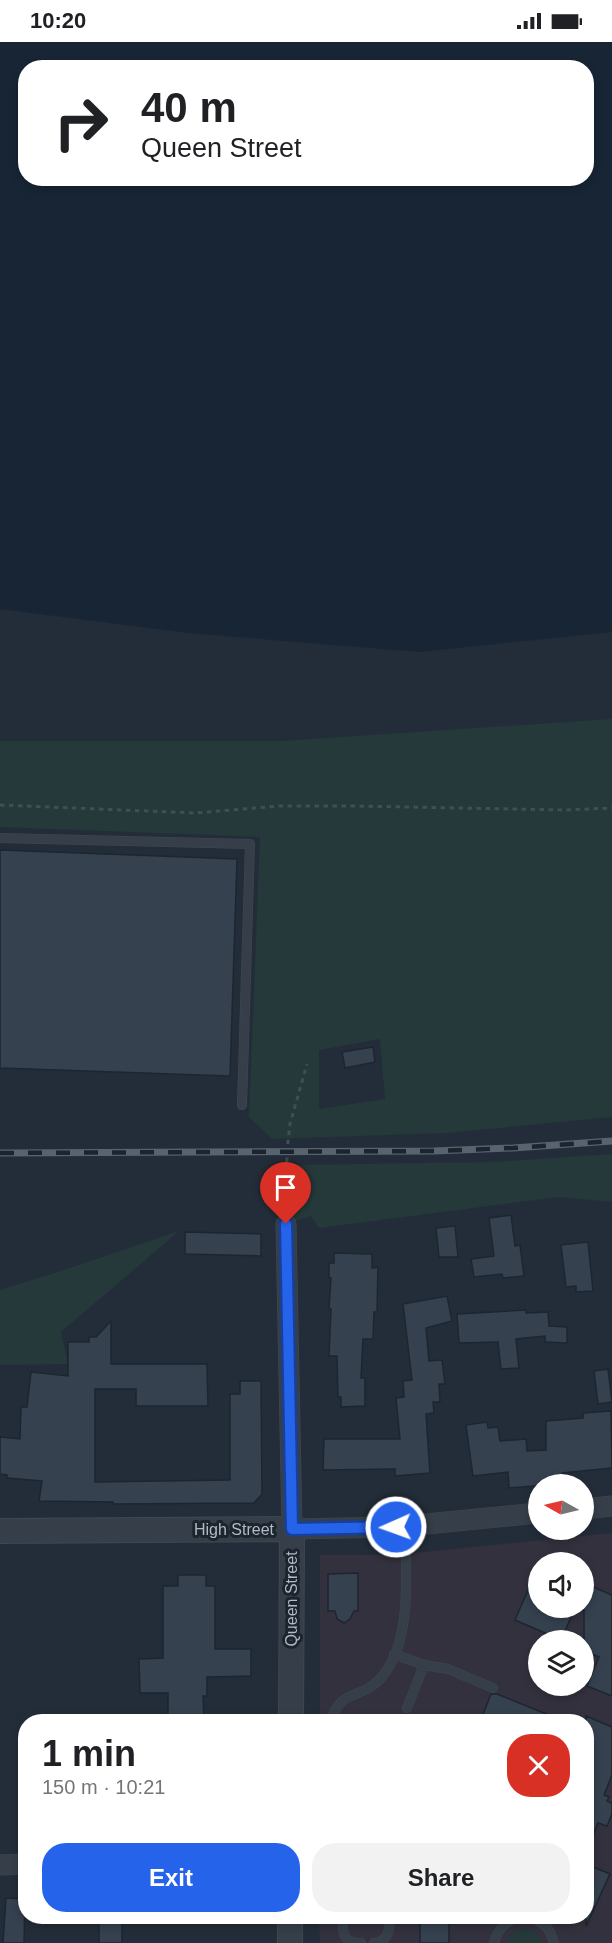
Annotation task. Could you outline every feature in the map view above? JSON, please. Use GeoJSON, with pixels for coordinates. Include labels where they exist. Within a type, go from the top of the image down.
{"type":"FeatureCollection","features":[{"type":"Feature","properties":{"kind":"street","name":"Queen Street"},"geometry":{"type":"LineString","coordinates":[[286,1224],[292,1529],[291,1714]]}},
{"type":"Feature","properties":{"kind":"street"},"geometry":{"type":"LineString","coordinates":[[594,1508],[612,1506]]}},
{"type":"Feature","properties":{"kind":"street","name":"High Street"},"geometry":{"type":"LineString","coordinates":[[0,1531],[405,1526],[528,1514]]}},
{"type":"Feature","properties":{"kind":"street"},"geometry":{"type":"LineString","coordinates":[[0,1865],[18,1864]]}},
{"type":"Feature","properties":{"kind":"street"},"geometry":{"type":"LineString","coordinates":[[290,1943],[291,1924]]}},
{"type":"Feature","properties":{"kind":"lane"},"geometry":{"type":"LineString","coordinates":[[0,838],[250,844],[242,1105]]}},
{"type":"Feature","properties":{"kind":"lane"},"geometry":{"type":"LineString","coordinates":[[333,1714],[338,1703],[344,1698],[367,1689],[380,1679],[390,1665],[404,1620],[405,1526]]}},
{"type":"Feature","properties":{"kind":"lane"},"geometry":{"type":"LineString","coordinates":[[394,1654],[424,1665],[448,1669],[493,1688]]}},
{"type":"Feature","properties":{"kind":"lane"},"geometry":{"type":"LineString","coordinates":[[407,1708],[424,1665]]}},
{"type":"Feature","properties":{"kind":"lane"},"geometry":{"type":"LineString","coordinates":[[344,1924],[347,1940],[351,1943],[361,1943]]}},
{"type":"Feature","properties":{"kind":"lane"},"geometry":{"type":"LineString","coordinates":[[374,1943],[382,1942],[387,1937],[390,1924]]}},
{"type":"Feature","properties":{"kind":"lane"},"geometry":{"type":"LineString","coordinates":[[494,1943],[504,1924]]}},
{"type":"Feature","properties":{"kind":"lane"},"geometry":{"type":"LineString","coordinates":[[543,1924],[554,1943]]}},
{"type":"Feature","properties":{"kind":"path"},"geometry":{"type":"LineString","coordinates":[[0,805],[196,813],[279,806],[564,810],[612,808]]}},
{"type":"Feature","properties":{"kind":"path"},"geometry":{"type":"LineString","coordinates":[[286,1224],[287,1151],[290,1124],[307,1064]]}},
{"type":"Feature","properties":{"kind":"shaded area"},"geometry":{"type":"Polygon","coordinates":[[[612,719],[612,1117],[447,1133],[272,1139],[249,1117],[260,837],[0,827],[0,741],[281,741],[612,719]],[[380,1039],[319,1050],[319,1109],[385,1099],[380,1039]]]}},
{"type":"Feature","properties":{"kind":"shaded area"},"geometry":{"type":"Polygon","coordinates":[[[612,1154],[612,1202],[558,1197],[319,1228],[311,1216],[292,1222],[293,1165],[492,1162],[612,1154]]]}},
{"type":"Feature","properties":{"kind":"shaded area"},"geometry":{"type":"Polygon","coordinates":[[[179,1231],[61,1332],[68,1364],[0,1365],[0,1290],[179,1231]]]}},
{"type":"Feature","properties":{"kind":"shaded area"},"geometry":{"type":"Polygon","coordinates":[[[612,1533],[612,1943],[320,1943],[319,1924],[594,1924],[594,1714],[320,1714],[320,1555],[394,1555],[543,1540],[594,1540],[594,1535],[612,1533]]]}},
{"type":"Feature","properties":{"kind":"shaded area"},"geometry":{"type":"Polygon","coordinates":[[[520,1929],[533,1932],[541,1943],[506,1943],[509,1936],[520,1929]]]}},
{"type":"Feature","properties":{"kind":"water"},"geometry":{"type":"Polygon","coordinates":[[[0,42],[612,42],[612,632],[419,652],[188,633],[0,609],[0,42]]]}},
{"type":"Feature","properties":{"kind":"building"},"geometry":{"type":"Polygon","coordinates":[[[0,850],[237,859],[230,1076],[0,1068],[0,850]]]}},
{"type":"Feature","properties":{"kind":"building"},"geometry":{"type":"Polygon","coordinates":[[[373,1047],[375,1062],[345,1068],[342,1052],[373,1047]]]}},
{"type":"Feature","properties":{"kind":"building"},"geometry":{"type":"Polygon","coordinates":[[[511,1215],[515,1246],[520,1245],[524,1276],[503,1278],[502,1274],[474,1277],[471,1259],[494,1256],[489,1218],[511,1215]]]}},
{"type":"Feature","properties":{"kind":"building"},"geometry":{"type":"Polygon","coordinates":[[[455,1226],[458,1257],[439,1257],[436,1228],[455,1226]]]}},
{"type":"Feature","properties":{"kind":"building"},"geometry":{"type":"Polygon","coordinates":[[[185,1232],[261,1234],[261,1256],[185,1254],[185,1232]]]}},
{"type":"Feature","properties":{"kind":"building"},"geometry":{"type":"Polygon","coordinates":[[[588,1242],[593,1291],[576,1292],[576,1286],[566,1287],[561,1245],[588,1242]]]}},
{"type":"Feature","properties":{"kind":"building"},"geometry":{"type":"Polygon","coordinates":[[[334,1253],[372,1254],[372,1268],[378,1267],[377,1312],[374,1312],[373,1339],[363,1339],[361,1378],[365,1378],[365,1406],[341,1407],[341,1397],[338,1397],[337,1356],[329,1356],[331,1278],[329,1278],[329,1263],[334,1263],[334,1253]]]}},
{"type":"Feature","properties":{"kind":"building"},"geometry":{"type":"Polygon","coordinates":[[[447,1296],[452,1321],[426,1328],[429,1361],[442,1360],[445,1384],[439,1384],[440,1402],[433,1402],[434,1413],[426,1414],[430,1473],[395,1476],[395,1469],[323,1470],[324,1439],[400,1439],[396,1398],[404,1397],[403,1381],[412,1380],[403,1304],[447,1296]]]}},
{"type":"Feature","properties":{"kind":"building"},"geometry":{"type":"Polygon","coordinates":[[[526,1310],[526,1313],[548,1312],[549,1326],[567,1327],[567,1343],[545,1342],[545,1336],[516,1339],[519,1368],[501,1369],[498,1342],[459,1343],[457,1314],[526,1310]]]}},
{"type":"Feature","properties":{"kind":"building"},"geometry":{"type":"Polygon","coordinates":[[[111,1321],[111,1364],[207,1364],[208,1406],[136,1406],[136,1389],[95,1389],[95,1482],[230,1480],[230,1394],[240,1394],[240,1381],[261,1381],[262,1494],[254,1503],[113,1504],[113,1502],[39,1501],[42,1481],[7,1478],[7,1475],[0,1474],[0,1437],[20,1439],[21,1407],[27,1407],[31,1372],[68,1376],[68,1342],[89,1342],[89,1337],[96,1337],[111,1321]]]}},
{"type":"Feature","properties":{"kind":"building"},"geometry":{"type":"Polygon","coordinates":[[[608,1369],[612,1402],[598,1404],[594,1371],[608,1369]]]}},
{"type":"Feature","properties":{"kind":"building"},"geometry":{"type":"Polygon","coordinates":[[[611,1411],[612,1468],[562,1474],[528,1474],[528,1487],[509,1488],[508,1472],[473,1476],[466,1425],[487,1422],[488,1428],[498,1427],[500,1441],[526,1439],[527,1451],[546,1450],[546,1421],[583,1418],[583,1413],[611,1411]]]}},
{"type":"Feature","properties":{"kind":"building"},"geometry":{"type":"Polygon","coordinates":[[[358,1573],[358,1611],[354,1611],[350,1619],[344,1623],[337,1619],[335,1611],[328,1611],[328,1574],[358,1573]]]}},
{"type":"Feature","properties":{"kind":"building"},"geometry":{"type":"Polygon","coordinates":[[[178,1575],[206,1575],[206,1586],[215,1586],[215,1649],[251,1649],[251,1676],[207,1677],[207,1696],[203,1696],[204,1714],[168,1714],[168,1693],[140,1693],[139,1659],[163,1658],[163,1586],[178,1586],[178,1575]]]}},
{"type":"Feature","properties":{"kind":"building"},"geometry":{"type":"Polygon","coordinates":[[[594,1587],[612,1595],[612,1696],[594,1689],[594,1669],[599,1657],[594,1655],[594,1630],[584,1630],[584,1618],[594,1618],[594,1587]]]}},
{"type":"Feature","properties":{"kind":"building"},"geometry":{"type":"Polygon","coordinates":[[[528,1590],[528,1618],[571,1618],[565,1630],[538,1630],[515,1620],[528,1590]]]}},
{"type":"Feature","properties":{"kind":"building"},"geometry":{"type":"Polygon","coordinates":[[[491,1694],[497,1694],[546,1714],[483,1714],[491,1694]]]}},
{"type":"Feature","properties":{"kind":"building"},"geometry":{"type":"Polygon","coordinates":[[[594,1719],[612,1727],[612,1775],[604,1795],[609,1797],[607,1801],[612,1803],[612,1814],[607,1826],[598,1823],[594,1833],[594,1719]]]}},
{"type":"Feature","properties":{"kind":"building"},"geometry":{"type":"Polygon","coordinates":[[[594,1867],[610,1874],[594,1909],[594,1867]]]}},
{"type":"Feature","properties":{"kind":"building"},"geometry":{"type":"Polygon","coordinates":[[[6,1898],[18,1899],[18,1924],[24,1924],[24,1943],[3,1943],[6,1898]]]}},
{"type":"Feature","properties":{"kind":"building"},"geometry":{"type":"Polygon","coordinates":[[[99,1924],[122,1924],[122,1943],[99,1943],[99,1924]]]}},
{"type":"Feature","properties":{"kind":"building"},"geometry":{"type":"Polygon","coordinates":[[[420,1924],[449,1924],[449,1943],[420,1943],[420,1924]]]}},
{"type":"Feature","properties":{"kind":"railway"},"geometry":{"type":"LineString","coordinates":[[0,1153],[434,1151],[612,1141]]}},
{"type":"Feature","properties":{"kind":"route"},"geometry":{"type":"LineString","coordinates":[[286,1224],[292,1529],[396,1527]]}}]}
